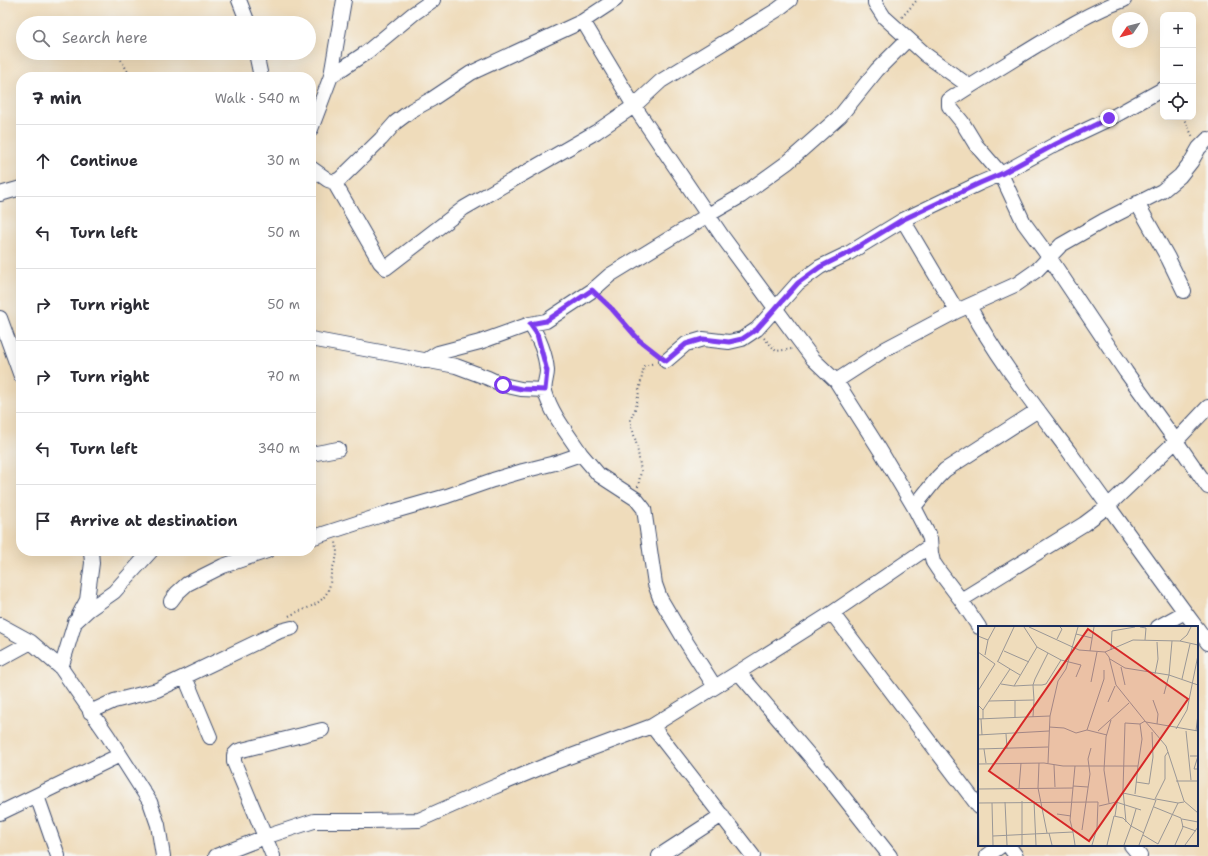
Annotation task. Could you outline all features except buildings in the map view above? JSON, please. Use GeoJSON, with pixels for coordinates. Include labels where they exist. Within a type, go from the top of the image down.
{"type":"FeatureCollection","features":[{"type":"Feature","properties":{"kind":"street"},"geometry":{"type":"LineString","coordinates":[[239,0],[245,16]]}},
{"type":"Feature","properties":{"kind":"street"},"geometry":{"type":"LineString","coordinates":[[316,116],[331,76],[344,0]]}},
{"type":"Feature","properties":{"kind":"street"},"geometry":{"type":"LineString","coordinates":[[331,76],[367,52],[413,14],[433,0]]}},
{"type":"Feature","properties":{"kind":"street"},"geometry":{"type":"LineString","coordinates":[[334,182],[340,179],[381,139],[396,122],[412,110],[432,99],[471,73],[582,21],[615,0]]}},
{"type":"Feature","properties":{"kind":"street"},"geometry":{"type":"LineString","coordinates":[[316,172],[328,180],[334,182],[380,262],[386,268],[464,208],[596,132],[634,106],[661,81],[790,0]]}},
{"type":"Feature","properties":{"kind":"street"},"geometry":{"type":"LineString","coordinates":[[875,0],[875,3],[884,17],[908,39],[926,55],[969,86]]}},
{"type":"Feature","properties":{"kind":"street"},"geometry":{"type":"LineString","coordinates":[[1124,0],[1105,7],[1068,26],[969,86],[949,100],[949,106],[962,122],[976,145],[1001,174],[1024,223],[1049,257],[1126,372],[1176,441],[1204,472],[1208,488]]}},
{"type":"Feature","properties":{"kind":"street"},"geometry":{"type":"LineString","coordinates":[[582,21],[634,106],[722,236],[804,347],[836,381],[914,507],[928,534],[933,562],[978,626]]}},
{"type":"Feature","properties":{"kind":"street"},"geometry":{"type":"LineString","coordinates":[[425,360],[438,352],[480,342],[530,324],[546,321],[592,290],[610,275],[742,196],[788,162],[840,116],[878,70],[908,39]]}},
{"type":"Feature","properties":{"kind":"street"},"geometry":{"type":"LineString","coordinates":[[257,60],[260,72]]}},
{"type":"Feature","properties":{"kind":"street"},"geometry":{"type":"LineString","coordinates":[[666,361],[686,344],[703,339],[729,342],[742,339],[757,329],[798,283],[820,267],[848,253],[902,220],[1001,174],[1160,91]]}},
{"type":"Feature","properties":{"kind":"street"},"geometry":{"type":"LineString","coordinates":[[836,381],[887,348],[963,309],[1017,284],[1037,270],[1061,245],[1137,203],[1162,191],[1180,176],[1204,144]]}},
{"type":"Feature","properties":{"kind":"street"},"geometry":{"type":"LineString","coordinates":[[0,194],[16,189]]}},
{"type":"Feature","properties":{"kind":"street"},"geometry":{"type":"LineString","coordinates":[[1137,203],[1168,258],[1184,291]]}},
{"type":"Feature","properties":{"kind":"street"},"geometry":{"type":"LineString","coordinates":[[902,220],[963,309],[980,325],[1038,410],[1195,626]]}},
{"type":"Feature","properties":{"kind":"street"},"geometry":{"type":"LineString","coordinates":[[0,318],[16,362]]}},
{"type":"Feature","properties":{"kind":"street"},"geometry":{"type":"LineString","coordinates":[[530,324],[537,334],[547,371],[545,390],[550,407],[581,454],[599,475],[636,499],[644,509],[655,584],[660,598],[716,688]]}},
{"type":"Feature","properties":{"kind":"street"},"geometry":{"type":"LineString","coordinates":[[316,340],[456,366],[503,385],[521,389],[545,390]]}},
{"type":"Feature","properties":{"kind":"street"},"geometry":{"type":"LineString","coordinates":[[961,600],[1084,524],[1108,506],[1176,441],[1208,407]]}},
{"type":"Feature","properties":{"kind":"street"},"geometry":{"type":"LineString","coordinates":[[914,507],[945,470],[1038,410]]}},
{"type":"Feature","properties":{"kind":"street"},"geometry":{"type":"LineString","coordinates":[[316,453],[338,449]]}},
{"type":"Feature","properties":{"kind":"street"},"geometry":{"type":"LineString","coordinates":[[316,536],[391,512],[447,496],[493,480],[555,463],[581,454]]}},
{"type":"Feature","properties":{"kind":"street"},"geometry":{"type":"LineString","coordinates":[[216,856],[265,837],[314,821],[419,820],[547,765],[652,726],[716,688],[832,613],[930,546]]}},
{"type":"Feature","properties":{"kind":"street"},"geometry":{"type":"LineString","coordinates":[[61,668],[74,622],[87,600],[92,564],[91,556]]}},
{"type":"Feature","properties":{"kind":"street"},"geometry":{"type":"LineString","coordinates":[[74,622],[114,592],[146,556]]}},
{"type":"Feature","properties":{"kind":"street"},"geometry":{"type":"LineString","coordinates":[[171,601],[187,584],[223,566],[252,556]]}},
{"type":"Feature","properties":{"kind":"street"},"geometry":{"type":"LineString","coordinates":[[1160,626],[1185,612]]}},
{"type":"Feature","properties":{"kind":"street"},"geometry":{"type":"LineString","coordinates":[[832,613],[978,806]]}},
{"type":"Feature","properties":{"kind":"street"},"geometry":{"type":"LineString","coordinates":[[0,625],[31,642],[61,668],[150,802],[158,825],[163,856]]}},
{"type":"Feature","properties":{"kind":"street"},"geometry":{"type":"LineString","coordinates":[[90,712],[114,701],[157,690],[286,630]]}},
{"type":"Feature","properties":{"kind":"street"},"geometry":{"type":"LineString","coordinates":[[1198,630],[1208,643]]}},
{"type":"Feature","properties":{"kind":"street"},"geometry":{"type":"LineString","coordinates":[[0,659],[31,642]]}},
{"type":"Feature","properties":{"kind":"street"},"geometry":{"type":"LineString","coordinates":[[739,673],[827,776],[890,856]]}},
{"type":"Feature","properties":{"kind":"street"},"geometry":{"type":"LineString","coordinates":[[186,677],[210,737]]}},
{"type":"Feature","properties":{"kind":"street"},"geometry":{"type":"LineString","coordinates":[[652,726],[753,856]]}},
{"type":"Feature","properties":{"kind":"street"},"geometry":{"type":"LineString","coordinates":[[273,856],[234,762],[234,755],[238,751],[322,730]]}},
{"type":"Feature","properties":{"kind":"street"},"geometry":{"type":"LineString","coordinates":[[0,813],[120,755]]}},
{"type":"Feature","properties":{"kind":"street"},"geometry":{"type":"LineString","coordinates":[[37,796],[58,856]]}},
{"type":"Feature","properties":{"kind":"street"},"geometry":{"type":"LineString","coordinates":[[659,856],[722,816]]}},
{"type":"Feature","properties":{"kind":"street"},"geometry":{"type":"LineString","coordinates":[[987,856],[1001,846]]}},
{"type":"Feature","properties":{"kind":"street"},"geometry":{"type":"LineString","coordinates":[[1009,846],[1016,856]]}},
{"type":"Feature","properties":{"kind":"street"},"geometry":{"type":"LineString","coordinates":[[1132,846],[1140,856]]}},
{"type":"Feature","properties":{"kind":"path"},"geometry":{"type":"LineString","coordinates":[[895,26],[917,0]]}},
{"type":"Feature","properties":{"kind":"path"},"geometry":{"type":"LineString","coordinates":[[121,60],[128,72]]}},
{"type":"Feature","properties":{"kind":"path"},"geometry":{"type":"LineString","coordinates":[[1185,120],[1204,144]]}},
{"type":"Feature","properties":{"kind":"path"},"geometry":{"type":"LineString","coordinates":[[592,290],[612,309],[639,340],[666,361]]}},
{"type":"Feature","properties":{"kind":"path"},"geometry":{"type":"LineString","coordinates":[[757,329],[776,351],[804,347]]}},
{"type":"Feature","properties":{"kind":"path"},"geometry":{"type":"LineString","coordinates":[[636,499],[641,472],[637,446],[630,420],[636,407],[644,366],[666,361]]}},
{"type":"Feature","properties":{"kind":"path"},"geometry":{"type":"LineString","coordinates":[[286,630],[282,623],[286,618],[322,600],[330,587],[332,571],[338,553],[334,531]]}},
{"type":"Feature","properties":{"kind":"route"},"geometry":{"type":"LineString","coordinates":[[503,385],[521,389],[545,390],[547,371],[537,334],[530,324],[546,321],[592,290],[612,309],[639,340],[666,361],[686,344],[703,339],[729,342],[742,339],[757,329],[798,283],[820,267],[848,253],[902,220],[1001,174],[1056,144],[1109,118]]}}]}
